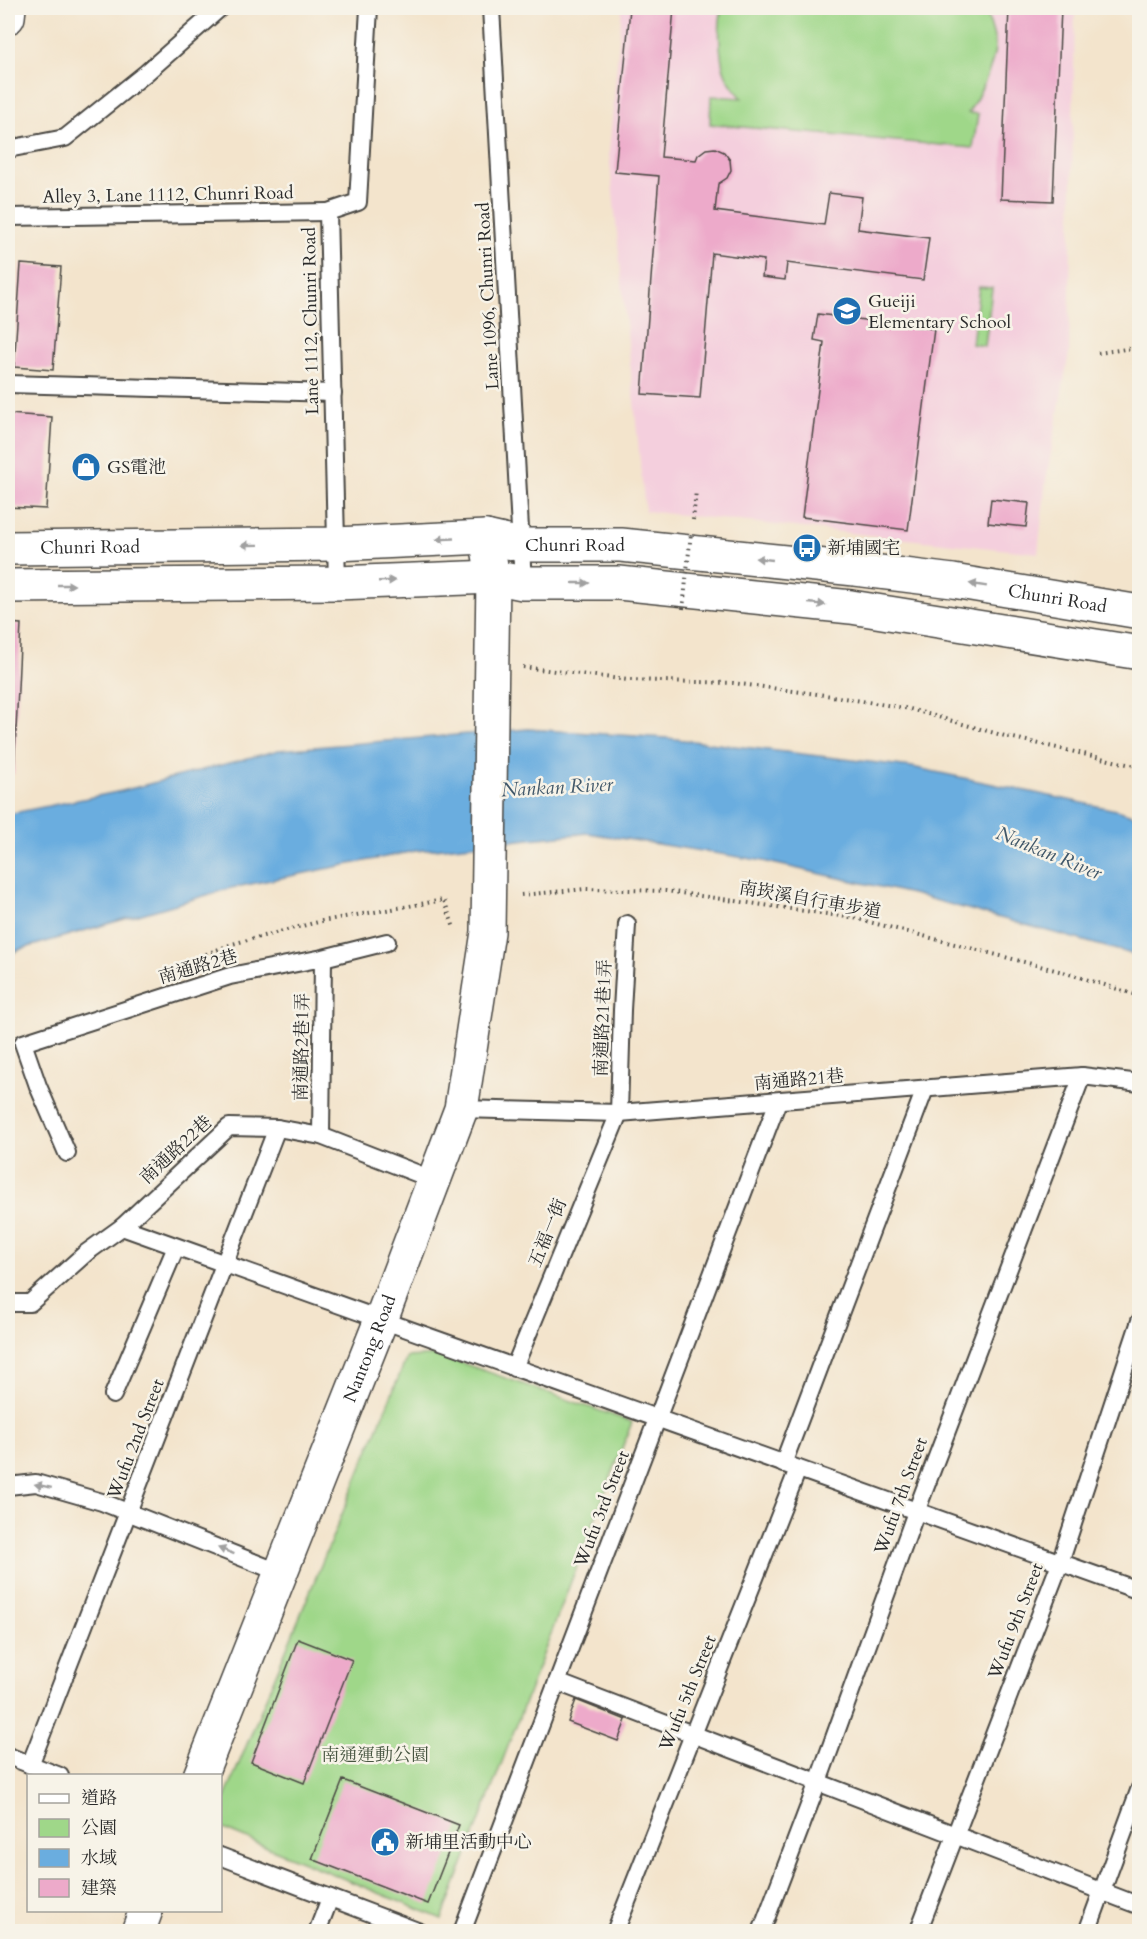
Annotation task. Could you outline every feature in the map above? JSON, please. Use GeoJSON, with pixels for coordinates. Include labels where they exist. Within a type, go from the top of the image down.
{"type":"FeatureCollection","features":[{"type":"Feature","properties":{"kind":"main road"},"geometry":{"type":"LineString","coordinates":[[8,17],[9,8]]}},
{"type":"Feature","properties":{"kind":"main road"},"geometry":{"type":"LineString","coordinates":[[486,537],[508,580],[492,663]]}},
{"type":"Feature","properties":{"kind":"main road","name":"Chunri Road"},"geometry":{"type":"LineString","coordinates":[[8,548],[336,544],[486,537],[521,545],[621,545],[855,568],[964,583],[1140,612]]}},
{"type":"Feature","properties":{"kind":"main road","name":"Chunri Road"},"geometry":{"type":"LineString","coordinates":[[8,586],[508,580],[619,583],[851,607],[1140,653]]}},
{"type":"Feature","properties":{"kind":"main road","name":"Nantong Road"},"geometry":{"type":"LineString","coordinates":[[201,1774],[381,1320],[461,1110],[488,932],[502,901],[492,663]]}},
{"type":"Feature","properties":{"kind":"main road"},"geometry":{"type":"LineString","coordinates":[[138,1932],[147,1912]]}},
{"type":"Feature","properties":{"kind":"lane"},"geometry":{"type":"LineString","coordinates":[[8,149],[65,138],[146,73],[220,8]]}},
{"type":"Feature","properties":{"kind":"lane","name":"Lane 1112, Chunri Road"},"geometry":{"type":"LineString","coordinates":[[337,583],[328,212],[358,202],[369,8]]}},
{"type":"Feature","properties":{"kind":"lane","name":"Lane 1096, Chunri Road"},"geometry":{"type":"LineString","coordinates":[[491,8],[521,545],[508,580]]}},
{"type":"Feature","properties":{"kind":"lane","name":"Alley 3, Lane 1112, Chunri Road"},"geometry":{"type":"LineString","coordinates":[[8,217],[328,212]]}},
{"type":"Feature","properties":{"kind":"lane"},"geometry":{"type":"LineString","coordinates":[[8,384],[333,393]]}},
{"type":"Feature","properties":{"kind":"lane","name":"南通路21巷1弄"},"geometry":{"type":"LineString","coordinates":[[619,1113],[627,924]]}},
{"type":"Feature","properties":{"kind":"lane","name":"南通路2巷"},"geometry":{"type":"LineString","coordinates":[[67,1153],[38,1086],[23,1043],[231,976],[323,958],[387,942]]}},
{"type":"Feature","properties":{"kind":"lane","name":"南通路2巷1弄"},"geometry":{"type":"LineString","coordinates":[[321,1136],[323,958]]}},
{"type":"Feature","properties":{"kind":"lane","name":"南通路21巷"},"geometry":{"type":"LineString","coordinates":[[461,1110],[619,1113],[1082,1076],[1140,1083]]}},
{"type":"Feature","properties":{"kind":"lane","name":"Wufu 7th Street"},"geometry":{"type":"LineString","coordinates":[[761,1932],[916,1512],[1082,1076]]}},
{"type":"Feature","properties":{"kind":"lane","name":"Wufu 5th Street"},"geometry":{"type":"LineString","coordinates":[[615,1932],[693,1734],[925,1089]]}},
{"type":"Feature","properties":{"kind":"lane","name":"Wufu 3rd Street"},"geometry":{"type":"LineString","coordinates":[[462,1932],[778,1101]]}},
{"type":"Feature","properties":{"kind":"lane","name":"五福一街"},"geometry":{"type":"LineString","coordinates":[[514,1368],[619,1113]]}},
{"type":"Feature","properties":{"kind":"lane","name":"南通路22巷"},"geometry":{"type":"LineString","coordinates":[[8,1302],[30,1303],[86,1253],[122,1227],[229,1127],[277,1128],[321,1136],[434,1180]]}},
{"type":"Feature","properties":{"kind":"lane","name":"Wufu 2nd Street"},"geometry":{"type":"LineString","coordinates":[[30,1765],[277,1128]]}},
{"type":"Feature","properties":{"kind":"lane"},"geometry":{"type":"LineString","coordinates":[[122,1227],[1140,1592]]}},
{"type":"Feature","properties":{"kind":"lane"},"geometry":{"type":"LineString","coordinates":[[113,1395],[176,1247]]}},
{"type":"Feature","properties":{"kind":"lane","name":"Wufu 9th Street"},"geometry":{"type":"LineString","coordinates":[[918,1932],[1059,1563],[1140,1321]]}},
{"type":"Feature","properties":{"kind":"lane"},"geometry":{"type":"LineString","coordinates":[[8,1486],[36,1484],[102,1502],[281,1572]]}},
{"type":"Feature","properties":{"kind":"lane"},"geometry":{"type":"LineString","coordinates":[[557,1682],[1140,1906]]}},
{"type":"Feature","properties":{"kind":"lane"},"geometry":{"type":"LineString","coordinates":[[8,1756],[55,1774]]}},
{"type":"Feature","properties":{"kind":"lane"},"geometry":{"type":"LineString","coordinates":[[1087,1932],[1140,1788]]}},
{"type":"Feature","properties":{"kind":"lane"},"geometry":{"type":"LineString","coordinates":[[222,1857],[420,1932]]}},
{"type":"Feature","properties":{"kind":"lane"},"geometry":{"type":"LineString","coordinates":[[317,1932],[330,1898]]}},
{"type":"Feature","properties":{"kind":"path"},"geometry":{"type":"LineString","coordinates":[[1098,354],[1140,347]]}},
{"type":"Feature","properties":{"kind":"path"},"geometry":{"type":"LineString","coordinates":[[682,609],[696,491]]}},
{"type":"Feature","properties":{"kind":"path"},"geometry":{"type":"LineString","coordinates":[[492,663],[628,680],[733,683],[832,696],[910,709],[1005,736],[1140,767]]}},
{"type":"Feature","properties":{"kind":"path","name":"南崁溪自行車步道"},"geometry":{"type":"LineString","coordinates":[[502,901],[586,889],[666,891],[854,918],[1063,972],[1140,996]]}},
{"type":"Feature","properties":{"kind":"shaded area","name":"Gueiji Elementary School"},"geometry":{"type":"Polygon","coordinates":[[[622,8],[1075,8],[1069,353],[1046,480],[1038,553],[645,511],[609,153],[622,8]]]}},
{"type":"Feature","properties":{"kind":"green space"},"geometry":{"type":"Polygon","coordinates":[[[722,8],[985,8],[993,35],[995,52],[986,80],[968,113],[978,114],[973,148],[710,124],[711,96],[742,98],[727,77],[722,63],[720,30],[722,8]]]}},
{"type":"Feature","properties":{"kind":"green space"},"geometry":{"type":"Polygon","coordinates":[[[979,287],[992,288],[985,346],[972,344],[979,287]]]}},
{"type":"Feature","properties":{"kind":"green space","name":"南通運動公園"},"geometry":{"type":"Polygon","coordinates":[[[439,1355],[632,1422],[442,1919],[222,1828],[222,1805],[407,1357],[439,1355]]]}},
{"type":"Feature","properties":{"kind":"water","name":"Nankan River"},"geometry":{"type":"Polygon","coordinates":[[[528,729],[667,738],[912,767],[1116,810],[1139,817],[1139,956],[912,894],[758,860],[588,833],[415,851],[231,888],[18,950],[8,956],[8,814],[122,791],[279,750],[528,729]]]}},
{"type":"Feature","properties":{"kind":"building"},"geometry":{"type":"Polygon","coordinates":[[[630,8],[674,8],[661,157],[696,160],[698,155],[706,149],[715,148],[724,152],[730,160],[731,170],[727,178],[718,184],[715,211],[824,225],[829,193],[862,197],[858,229],[929,238],[923,280],[787,263],[785,280],[762,277],[764,260],[712,253],[700,398],[642,394],[659,176],[615,172],[630,8]]]}},
{"type":"Feature","properties":{"kind":"building"},"geometry":{"type":"Polygon","coordinates":[[[1009,8],[1061,8],[1053,201],[1001,199],[1009,8]]]}},
{"type":"Feature","properties":{"kind":"building"},"geometry":{"type":"Polygon","coordinates":[[[21,264],[61,267],[53,370],[14,367],[21,264]]]}},
{"type":"Feature","properties":{"kind":"building"},"geometry":{"type":"Polygon","coordinates":[[[818,314],[934,329],[908,530],[802,517],[824,342],[814,340],[818,314]]]}},
{"type":"Feature","properties":{"kind":"building"},"geometry":{"type":"Polygon","coordinates":[[[8,414],[52,417],[46,509],[8,507],[8,414]]]}},
{"type":"Feature","properties":{"kind":"building"},"geometry":{"type":"Polygon","coordinates":[[[991,499],[1029,503],[1026,527],[988,523],[991,499]]]}},
{"type":"Feature","properties":{"kind":"building"},"geometry":{"type":"Polygon","coordinates":[[[8,623],[21,624],[14,774],[8,774],[8,623]]]}},
{"type":"Feature","properties":{"kind":"building"},"geometry":{"type":"Polygon","coordinates":[[[298,1639],[352,1660],[304,1783],[251,1762],[298,1639]]]}},
{"type":"Feature","properties":{"kind":"building"},"geometry":{"type":"Polygon","coordinates":[[[576,1700],[626,1720],[618,1741],[568,1722],[576,1700]]]}},
{"type":"Feature","properties":{"kind":"building","name":"新埔里活動中心"},"geometry":{"type":"Polygon","coordinates":[[[343,1780],[459,1825],[428,1904],[312,1859],[343,1780]]]}},
{"type":"Feature","properties":{"kind":"place","name":"Gueiji Elementary School"},"geometry":{"type":"Point","coordinates":[847,311]}},
{"type":"Feature","properties":{"kind":"place","name":"GS電池"},"geometry":{"type":"Point","coordinates":[86,467]}},
{"type":"Feature","properties":{"kind":"place","name":"新埔國宅"},"geometry":{"type":"Point","coordinates":[807,548]}},
{"type":"Feature","properties":{"kind":"place","name":"新埔里活動中心"},"geometry":{"type":"Point","coordinates":[385,1842]}}]}
